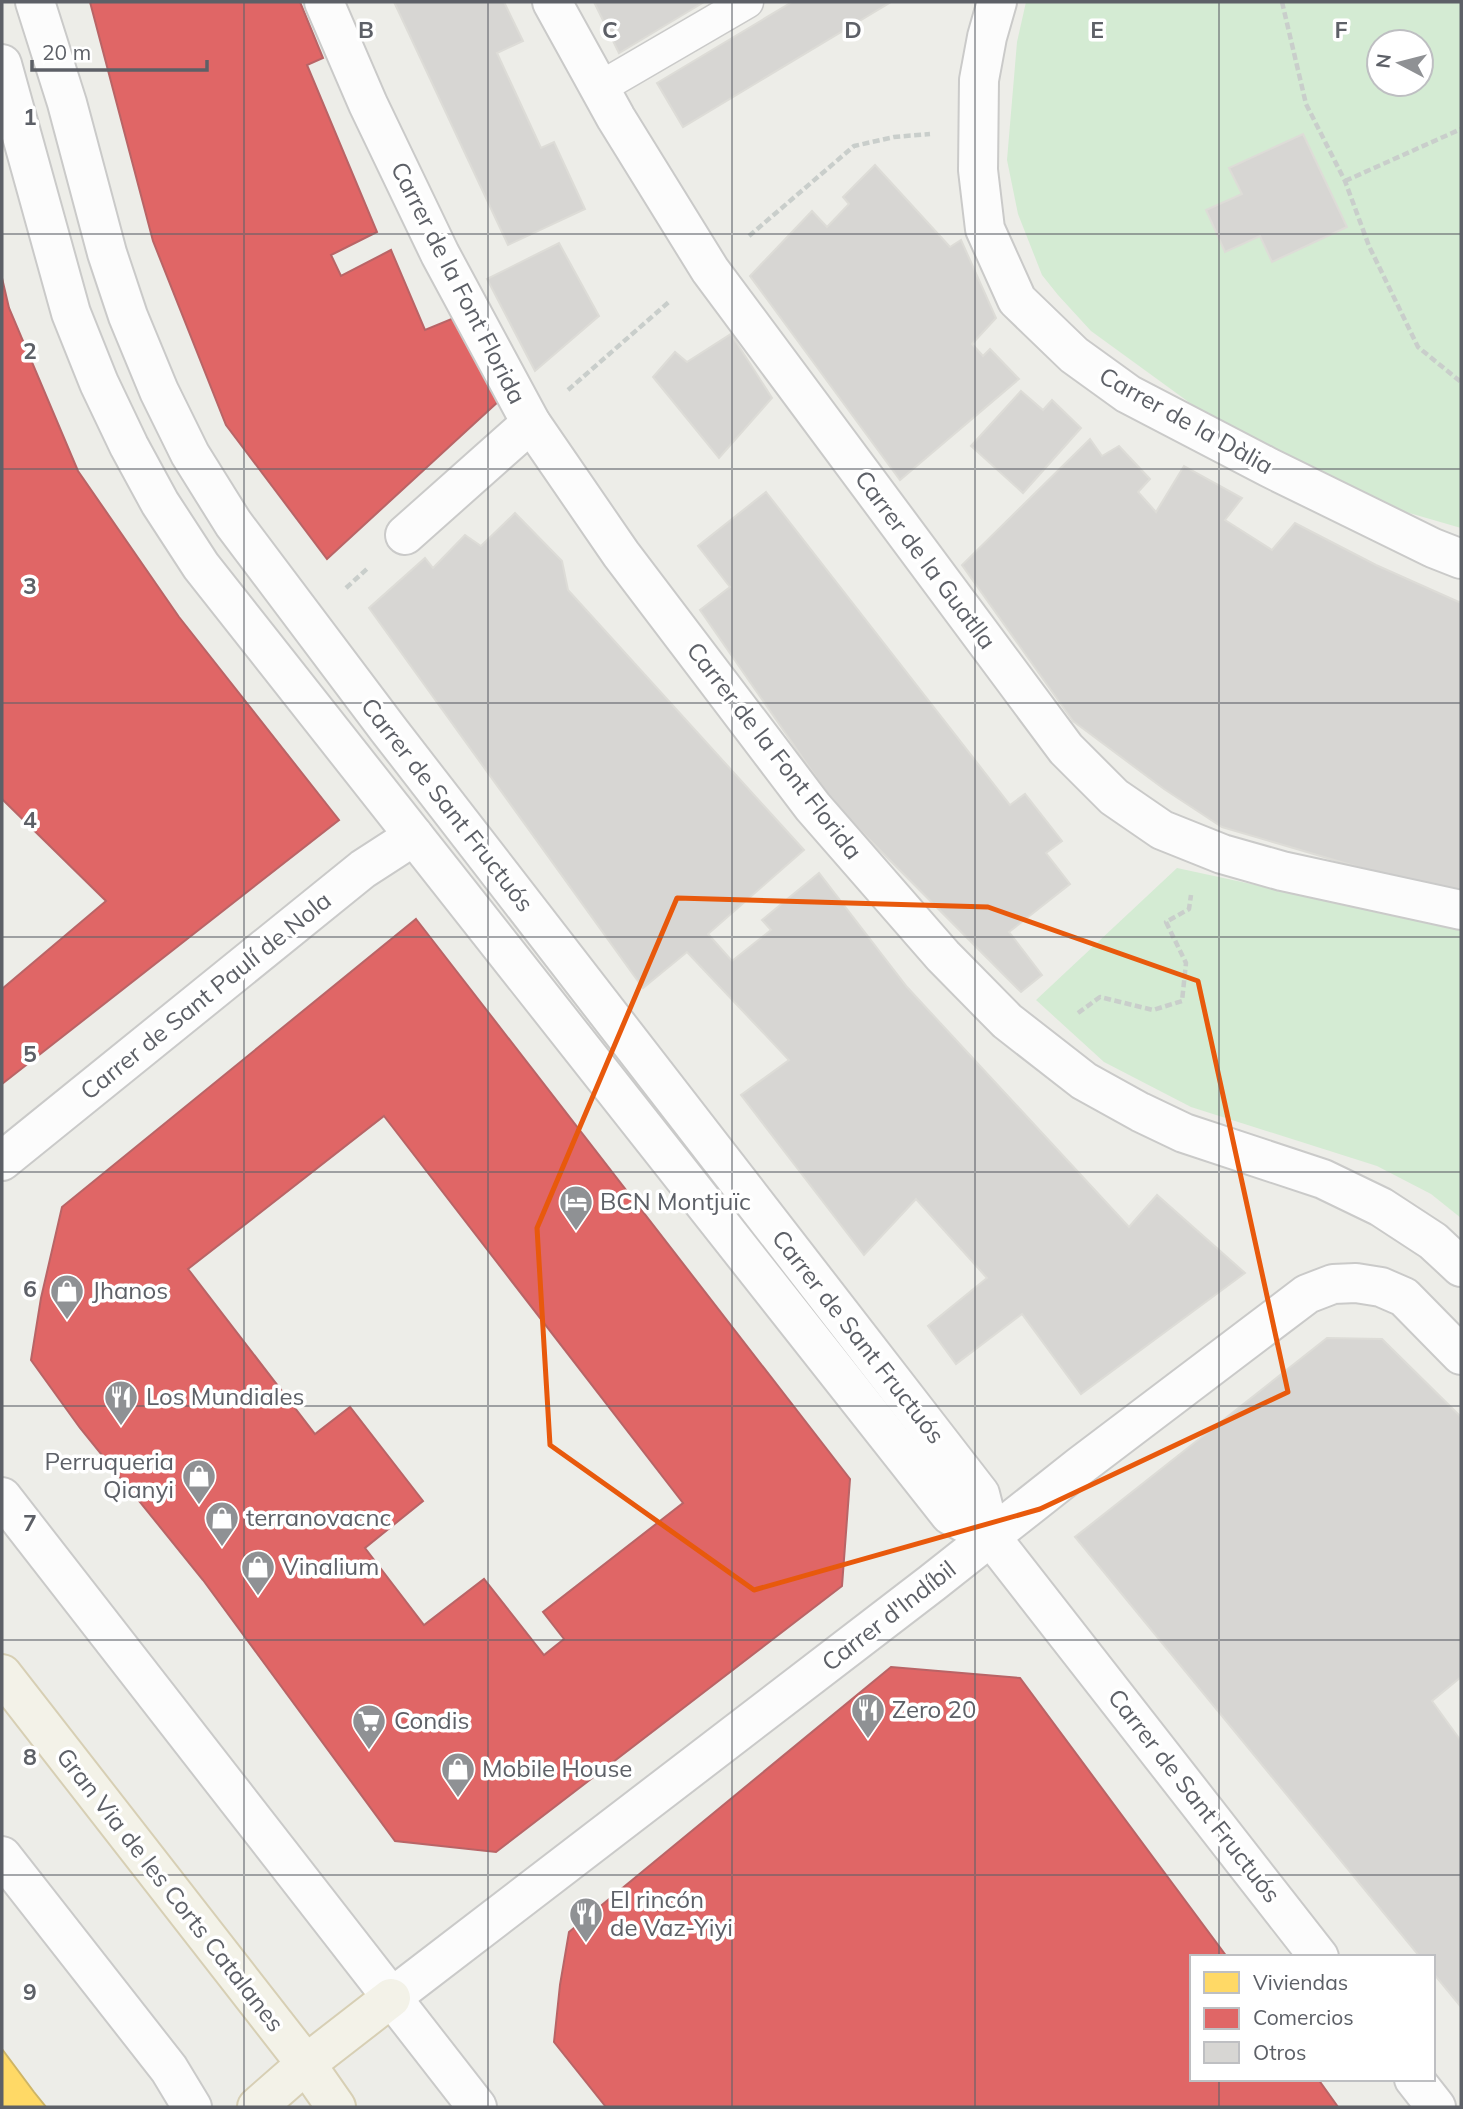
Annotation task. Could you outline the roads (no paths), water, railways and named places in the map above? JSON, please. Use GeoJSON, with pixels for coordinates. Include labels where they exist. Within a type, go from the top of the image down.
{"type":"FeatureCollection","features":[{"type":"Feature","properties":{"kind":"main road","name":"Gran Via de les Corts Catalanes"},"geometry":{"type":"LineString","coordinates":[[2,1674],[306,2064],[336,2107]]}},
{"type":"Feature","properties":{"kind":"main road"},"geometry":{"type":"LineString","coordinates":[[257,2107],[306,2064],[391,1998]]}},
{"type":"Feature","properties":{"kind":"street","name":"Carrer de Sant Fructuós"},"geometry":{"type":"LineString","coordinates":[[35,2],[67,103],[107,253],[128,316],[174,422],[190,454],[219,500],[274,579],[388,729],[980,1494],[991,1537],[1317,1955]]}},
{"type":"Feature","properties":{"kind":"street","name":"Carrer de la Font Florida"},"geometry":{"type":"LineString","coordinates":[[324,2],[368,104],[440,254],[531,423],[621,554],[813,807],[943,956],[1007,1021],[1084,1081],[1140,1112],[1184,1132],[1323,1179],[1381,1207],[1433,1241],[1461,1267]]}},
{"type":"Feature","properties":{"kind":"street","name":"Carrer de la Guatlla"},"geometry":{"type":"LineString","coordinates":[[552,2],[601,86],[616,118],[710,270],[1066,749],[1114,797],[1162,830],[1222,854],[1282,871],[1461,910]]}},
{"type":"Feature","properties":{"kind":"street","name":"Carrer de la Dàlia"},"geometry":{"type":"LineString","coordinates":[[997,2],[979,80],[978,170],[985,229],[1017,300],[1074,355],[1128,394],[1268,467],[1433,548],[1461,559]]}},
{"type":"Feature","properties":{"kind":"street","name":"Carrer de Sant Fructuós"},"geometry":{"type":"LineString","coordinates":[[2,64],[71,313],[99,383],[129,446],[160,503],[201,566],[950,1515],[991,1537]]}},
{"type":"Feature","properties":{"kind":"street"},"geometry":{"type":"LineString","coordinates":[[405,535],[531,423]]}},
{"type":"Feature","properties":{"kind":"street","name":"Carrer de Sant Paulí de Nola"},"geometry":{"type":"LineString","coordinates":[[2,1161],[363,869],[414,836]]}},
{"type":"Feature","properties":{"kind":"street","name":"Carrer d'Indíbil"},"geometry":{"type":"LineString","coordinates":[[391,1998],[1307,1294],[1333,1284],[1356,1283],[1381,1287],[1404,1297],[1461,1355]]}},
{"type":"Feature","properties":{"kind":"street"},"geometry":{"type":"LineString","coordinates":[[2,1497],[477,2107]]}},
{"type":"Feature","properties":{"kind":"street"},"geometry":{"type":"LineString","coordinates":[[2,1856],[169,2069],[192,2107]]}},
{"type":"Feature","properties":{"kind":"street"},"geometry":{"type":"LineString","coordinates":[[1416,2081],[1436,2107]]}},
{"type":"Feature","properties":{"kind":"lane"},"geometry":{"type":"LineString","coordinates":[[601,86],[747,2]]}},
{"type":"Feature","properties":{"kind":"place","name":"BCN Montjuïc"},"geometry":{"type":"Point","coordinates":[576,1232]}},
{"type":"Feature","properties":{"kind":"place","name":"Jhanos"},"geometry":{"type":"Point","coordinates":[67,1321]}},
{"type":"Feature","properties":{"kind":"place","name":"Los Mundiales"},"geometry":{"type":"Point","coordinates":[121,1427]}},
{"type":"Feature","properties":{"kind":"place","name":"Perruqueria Qianyi"},"geometry":{"type":"Point","coordinates":[199,1506]}},
{"type":"Feature","properties":{"kind":"place","name":"terranovacnc"},"geometry":{"type":"Point","coordinates":[222,1548]}},
{"type":"Feature","properties":{"kind":"place","name":"Vinalium"},"geometry":{"type":"Point","coordinates":[258,1597]}},
{"type":"Feature","properties":{"kind":"place","name":"Zero 20"},"geometry":{"type":"Point","coordinates":[868,1740]}},
{"type":"Feature","properties":{"kind":"place","name":"Condis"},"geometry":{"type":"Point","coordinates":[369,1751]}},
{"type":"Feature","properties":{"kind":"place","name":"Mobile House"},"geometry":{"type":"Point","coordinates":[458,1799]}},
{"type":"Feature","properties":{"kind":"place","name":"El rincón de Vaz-Yiyi"},"geometry":{"type":"Point","coordinates":[586,1944]}}]}
